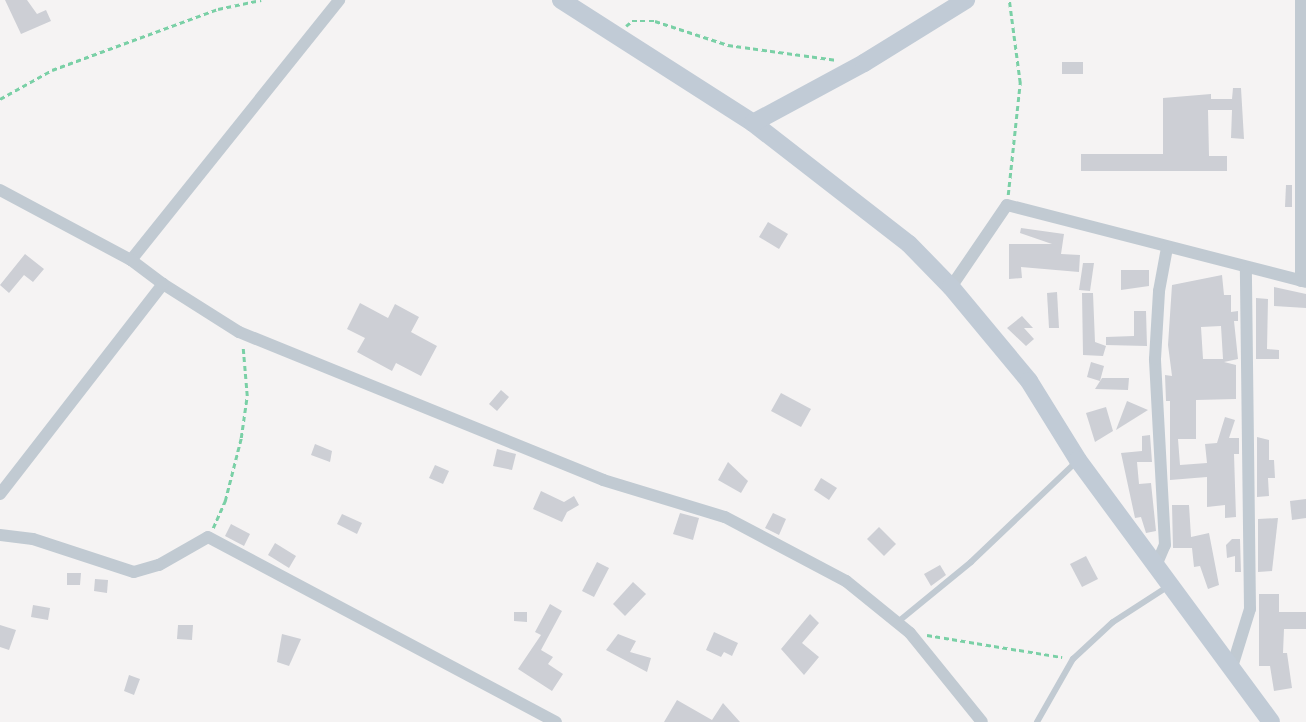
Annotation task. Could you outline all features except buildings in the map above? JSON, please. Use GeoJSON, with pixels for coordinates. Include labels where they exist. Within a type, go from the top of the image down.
{"type":"FeatureCollection","features":[{"type":"Feature","properties":{"kind":"main road"},"geometry":{"type":"LineString","coordinates":[[561,0],[614,37],[753,123],[909,244],[951,287],[1028,382],[1078,460],[1155,568],[1271,722]]}},
{"type":"Feature","properties":{"kind":"main road"},"geometry":{"type":"LineString","coordinates":[[753,123],[864,64],[965,0]]}},
{"type":"Feature","properties":{"kind":"street"},"geometry":{"type":"LineString","coordinates":[[131,260],[339,0]]}},
{"type":"Feature","properties":{"kind":"street"},"geometry":{"type":"LineString","coordinates":[[951,287],[1007,205],[1304,281],[1301,0]]}},
{"type":"Feature","properties":{"kind":"street"},"geometry":{"type":"LineString","coordinates":[[0,190],[131,260],[163,284],[239,332],[603,480],[725,517],[846,581],[910,632],[982,722]]}},
{"type":"Feature","properties":{"kind":"street"},"geometry":{"type":"LineString","coordinates":[[1155,568],[1165,545],[1155,359],[1159,292],[1167,248]]}},
{"type":"Feature","properties":{"kind":"street"},"geometry":{"type":"LineString","coordinates":[[1232,667],[1251,609],[1246,268]]}},
{"type":"Feature","properties":{"kind":"street"},"geometry":{"type":"LineString","coordinates":[[0,494],[163,284]]}},
{"type":"Feature","properties":{"kind":"street"},"geometry":{"type":"LineString","coordinates":[[0,535],[33,539],[134,572],[159,565],[208,537],[556,722]]}},
{"type":"Feature","properties":{"kind":"lane"},"geometry":{"type":"LineString","coordinates":[[899,621],[971,562],[1078,460]]}},
{"type":"Feature","properties":{"kind":"lane"},"geometry":{"type":"LineString","coordinates":[[1037,722],[1073,659],[1113,622],[1169,586]]}},
{"type":"Feature","properties":{"kind":"path"},"geometry":{"type":"LineString","coordinates":[[0,99],[52,70],[218,9],[261,0]]}},
{"type":"Feature","properties":{"kind":"path"},"geometry":{"type":"LineString","coordinates":[[1007,205],[1020,83],[1009,0]]}},
{"type":"Feature","properties":{"kind":"path"},"geometry":{"type":"LineString","coordinates":[[614,37],[632,21],[655,21],[728,45],[864,64]]}},
{"type":"Feature","properties":{"kind":"path"},"geometry":{"type":"LineString","coordinates":[[208,537],[225,501],[247,396],[239,332]]}},
{"type":"Feature","properties":{"kind":"path"},"geometry":{"type":"LineString","coordinates":[[910,632],[1073,659]]}}]}
